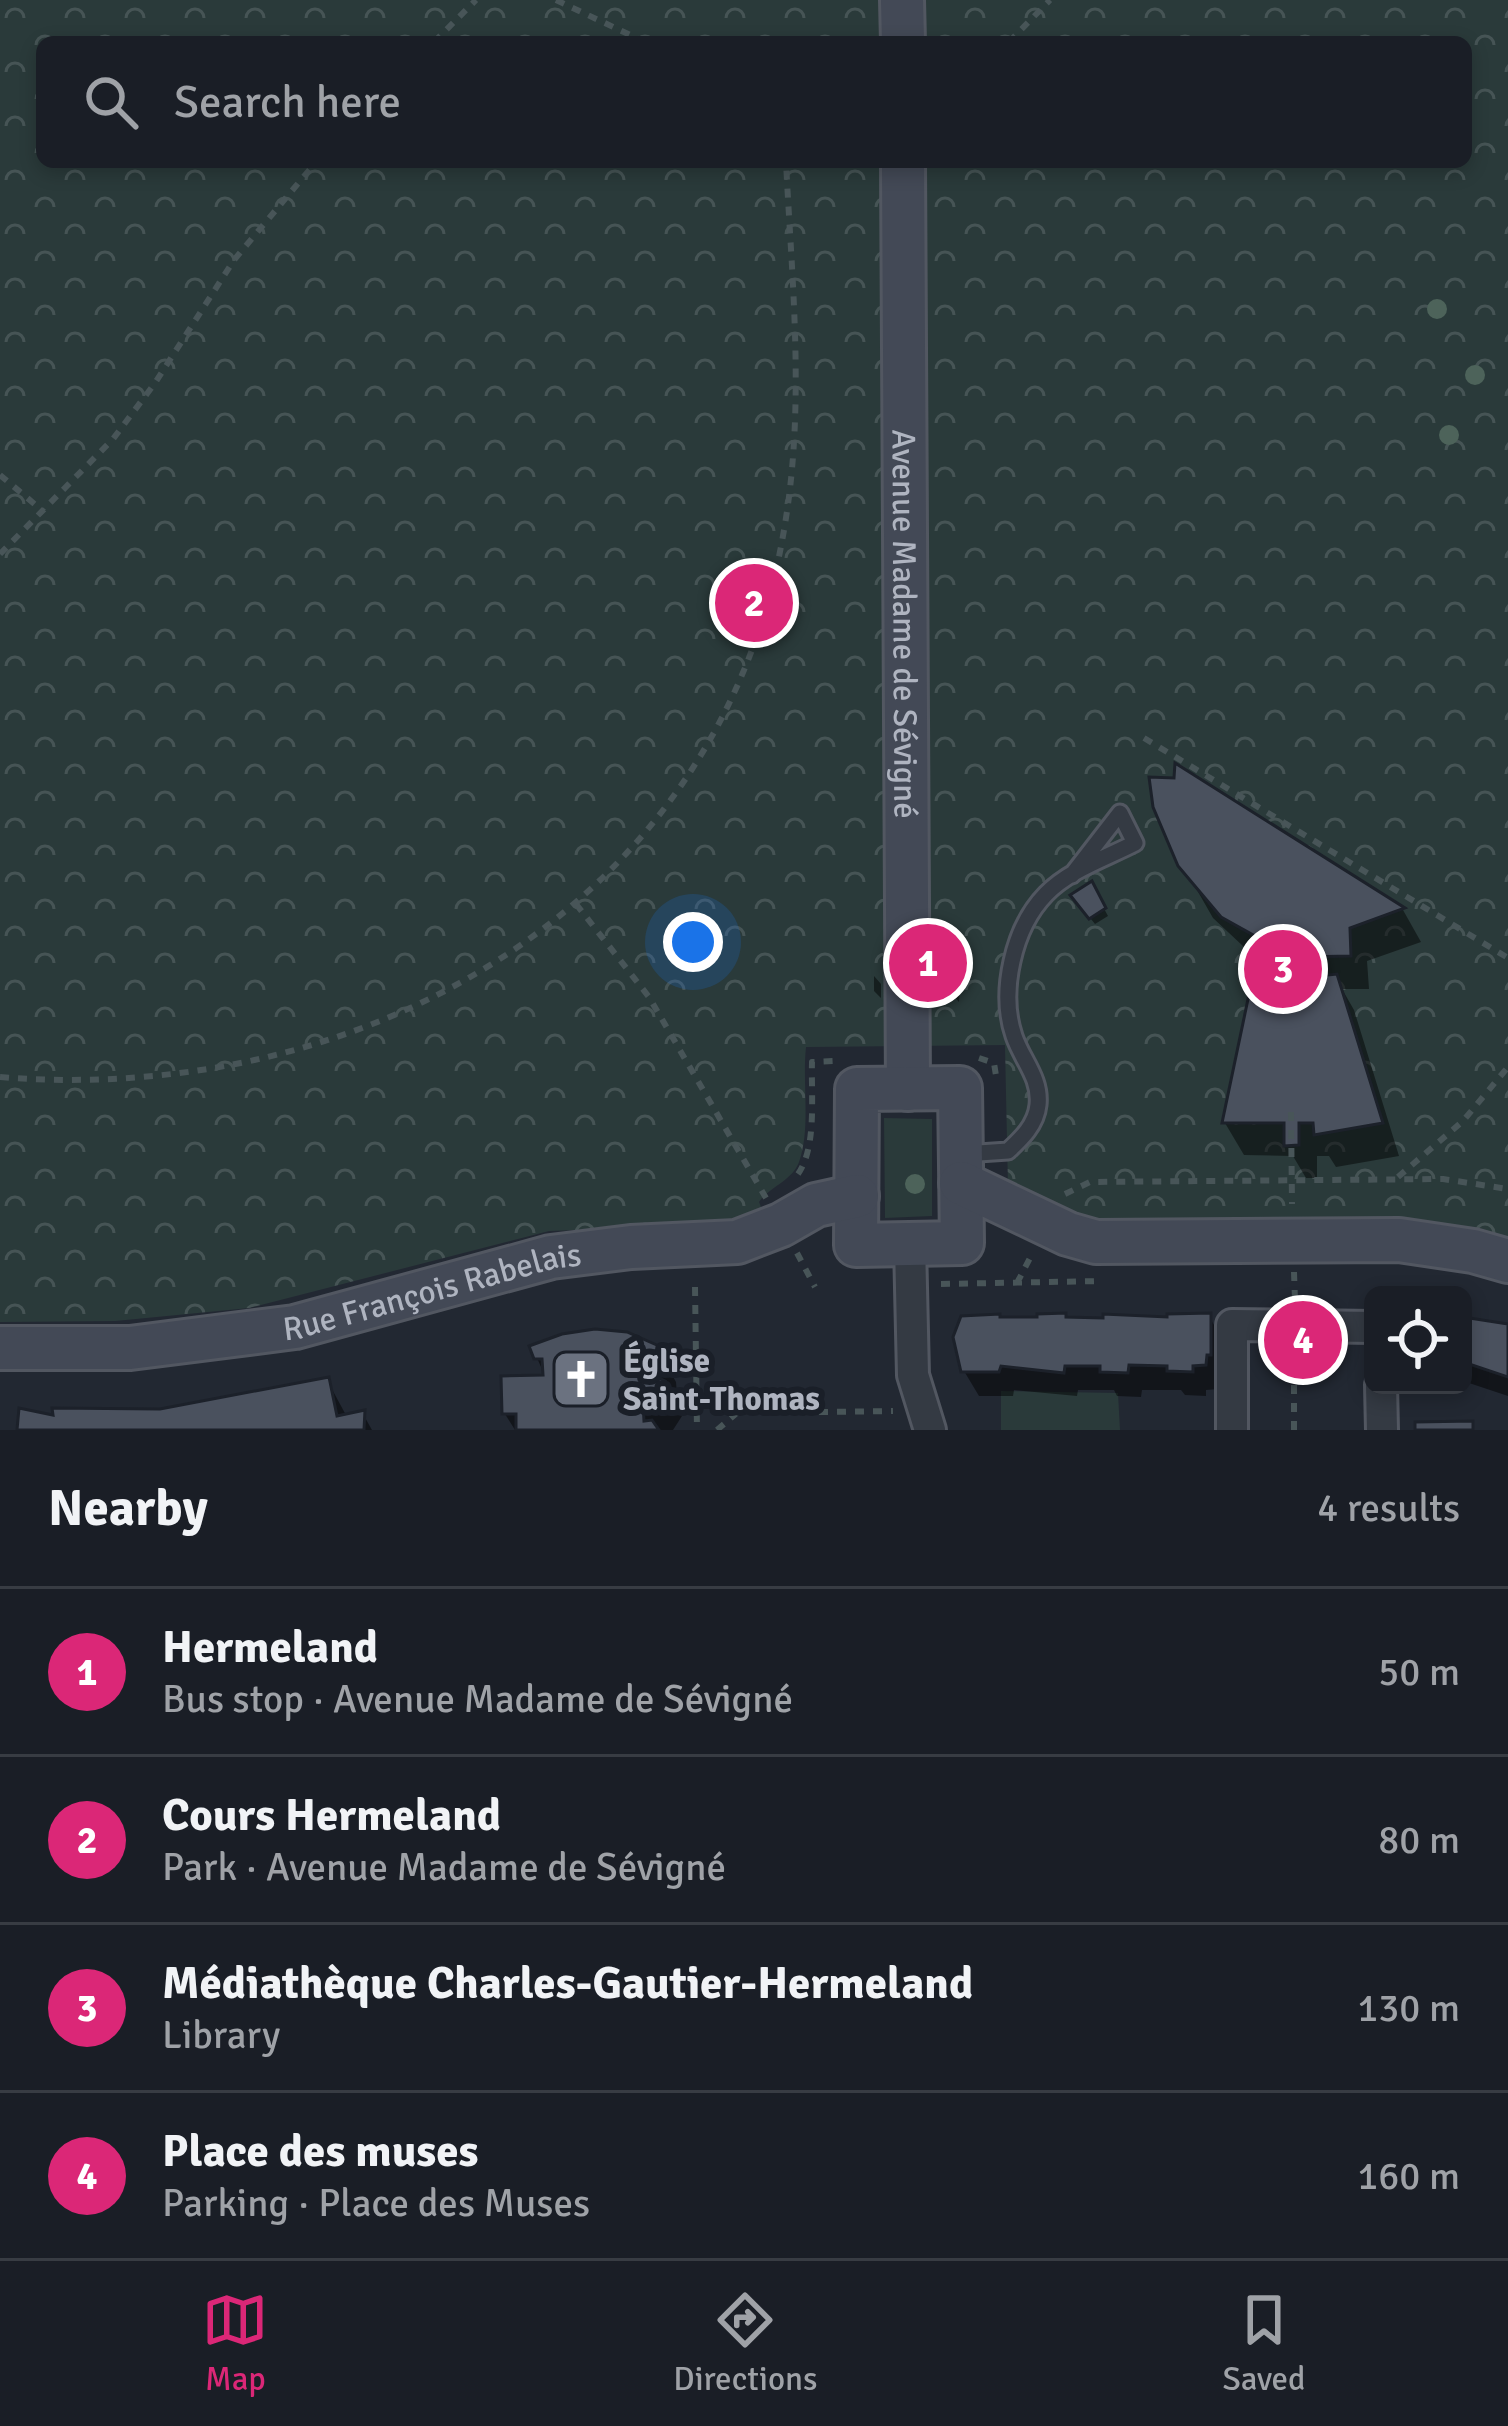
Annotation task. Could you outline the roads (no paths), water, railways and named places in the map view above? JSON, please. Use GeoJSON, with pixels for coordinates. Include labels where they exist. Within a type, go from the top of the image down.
{"type":"FeatureCollection","features":[{"type":"Feature","properties":{"kind":"street"},"geometry":{"type":"LineString","coordinates":[[902,0],[903,36]]}},
{"type":"Feature","properties":{"kind":"street","name":"Avenue Madame de Sévigné"},"geometry":{"type":"LineString","coordinates":[[903,168],[908,1089]]}},
{"type":"Feature","properties":{"kind":"street"},"geometry":{"type":"LineString","coordinates":[[960,1088],[961,1168],[962,1243],[856,1245],[857,1089],[960,1088]]}},
{"type":"Feature","properties":{"kind":"street"},"geometry":{"type":"LineString","coordinates":[[961,1168],[1068,1234],[1096,1242],[1399,1240],[1508,1261]]}},
{"type":"Feature","properties":{"kind":"street","name":"Rue François Rabelais"},"geometry":{"type":"LineString","coordinates":[[0,1348],[130,1348],[295,1327],[551,1257],[737,1242],[816,1205],[857,1196]]}},
{"type":"Feature","properties":{"kind":"street"},"geometry":{"type":"LineString","coordinates":[[910,1244],[913,1375],[930,1430]]}},
{"type":"Feature","properties":{"kind":"street"},"geometry":{"type":"LineString","coordinates":[[1232,1430],[1232,1325],[1364,1328]]}},
{"type":"Feature","properties":{"kind":"street"},"geometry":{"type":"LineString","coordinates":[[1382,1394],[1382,1430]]}},
{"type":"Feature","properties":{"kind":"lane"},"geometry":{"type":"LineString","coordinates":[[961,1168],[1008,1151],[1035,1118],[1039,1104],[1034,1075],[1009,1019],[1008,991],[1019,938],[1046,894],[1072,874]]}},
{"type":"Feature","properties":{"kind":"place","name":"Cours Hermeland"},"geometry":{"type":"Point","coordinates":[754,603]}},
{"type":"Feature","properties":{"kind":"place","name":"Hermeland"},"geometry":{"type":"Point","coordinates":[928,963]}},
{"type":"Feature","properties":{"kind":"place","name":"Médiathèque Charles-Gautier-Hermeland"},"geometry":{"type":"Point","coordinates":[1283,969]}},
{"type":"Feature","properties":{"kind":"place","name":"Place des muses"},"geometry":{"type":"Point","coordinates":[1303,1340]}},
{"type":"Feature","properties":{"kind":"place","name":"Église Saint-Thomas"},"geometry":{"type":"Point","coordinates":[581,1379]}}]}
